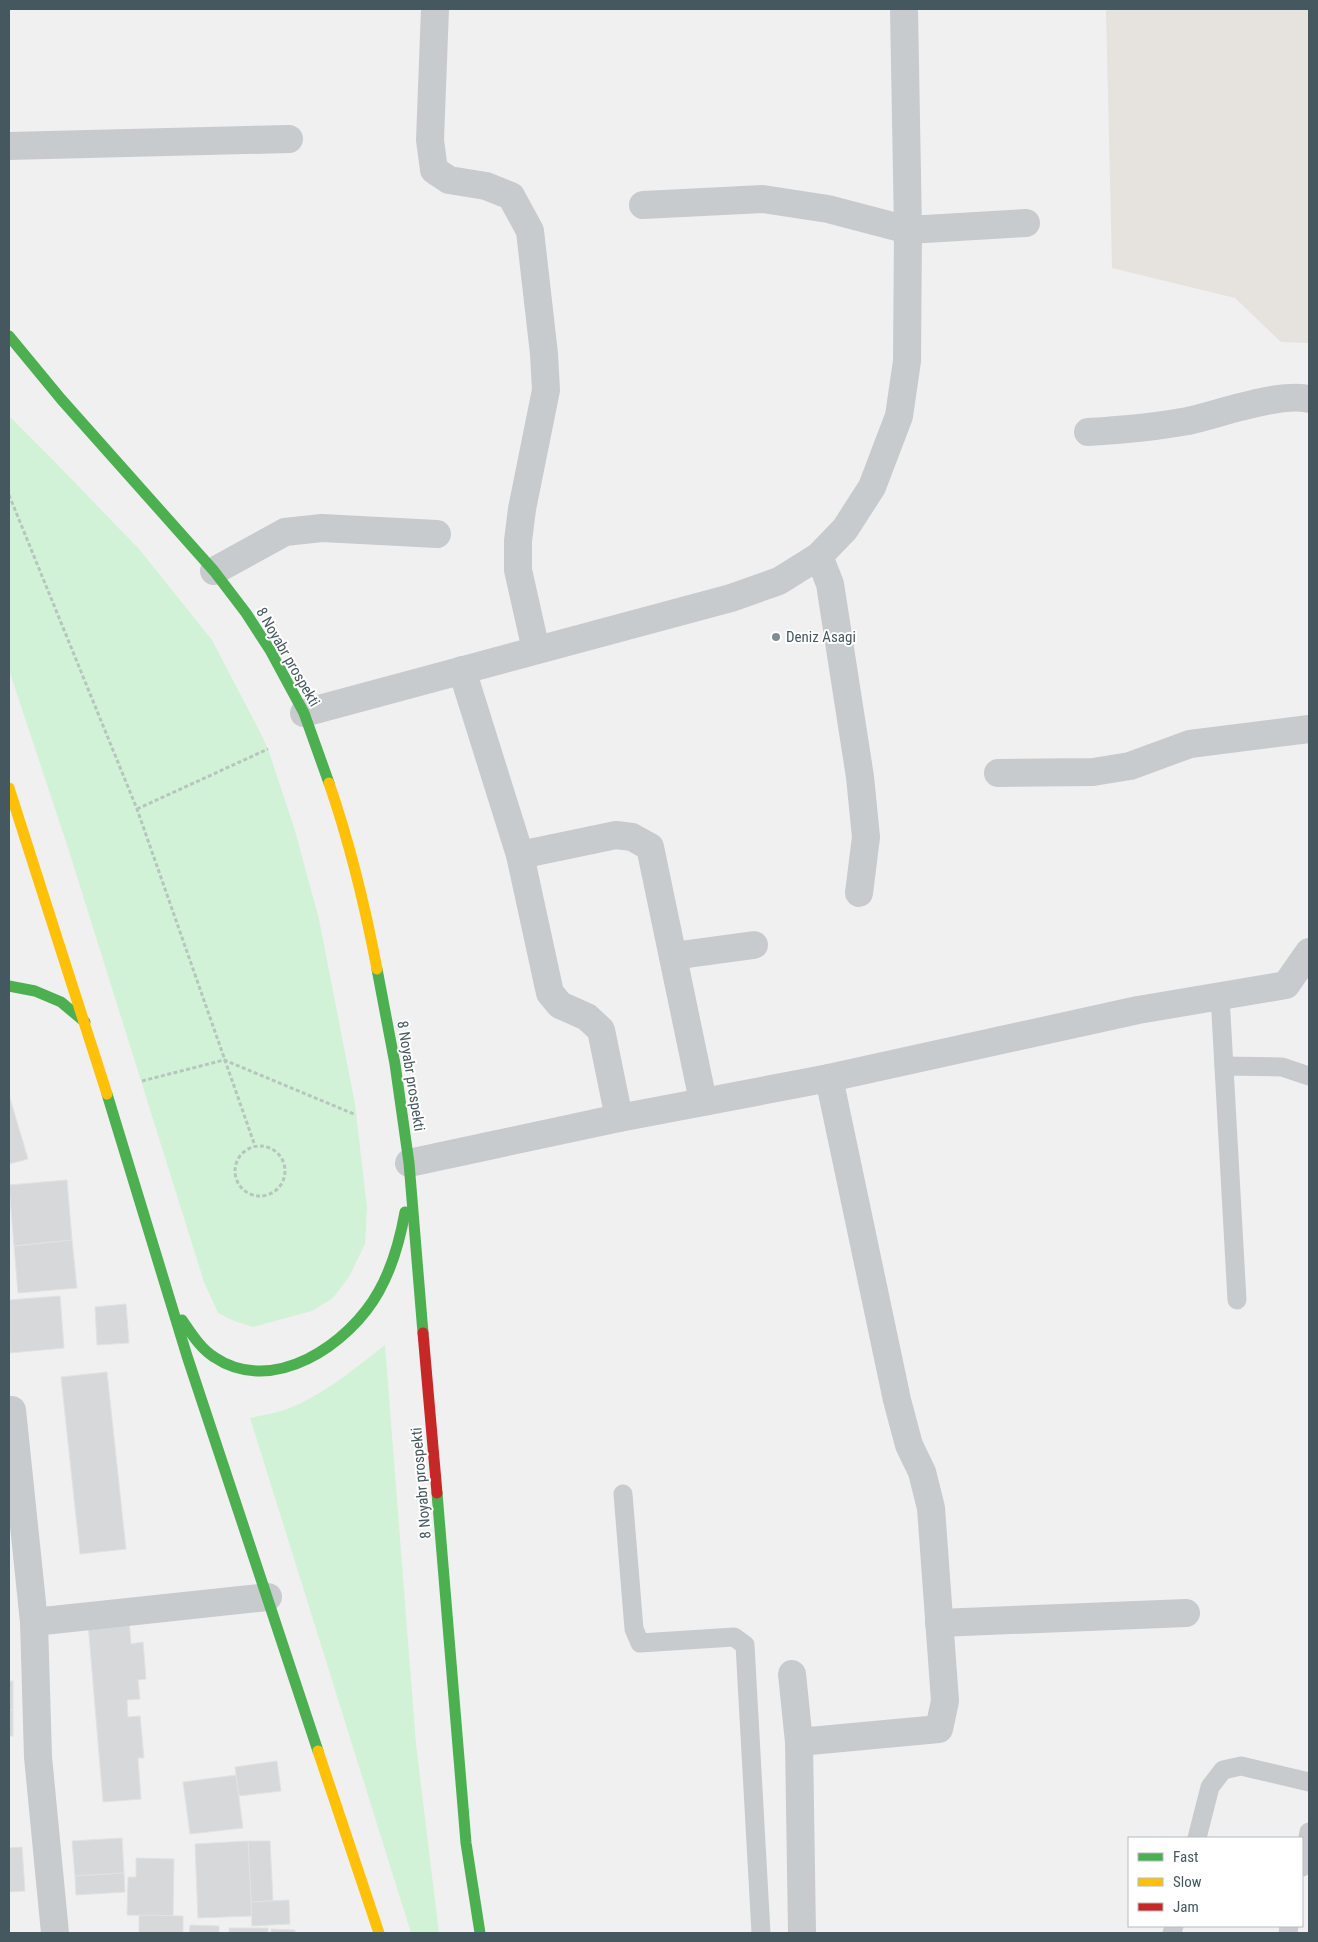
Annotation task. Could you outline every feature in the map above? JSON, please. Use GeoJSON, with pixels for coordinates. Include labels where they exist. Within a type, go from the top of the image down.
{"type":"FeatureCollection","features":[{"type":"Feature","properties":{"kind":"main road","name":"8 Noyabr prospekti"},"geometry":{"type":"LineString","coordinates":[[9,336],[61,400],[214,571],[246,613],[270,650],[304,713],[343,824],[366,917],[395,1064],[409,1163],[466,1842],[480,1933]]}},
{"type":"Feature","properties":{"kind":"main road"},"geometry":{"type":"LineString","coordinates":[[9,795],[85,1022],[170,1302],[380,1933]]}},
{"type":"Feature","properties":{"kind":"main road"},"geometry":{"type":"LineString","coordinates":[[9,986],[35,991],[61,1002],[85,1022]]}},
{"type":"Feature","properties":{"kind":"main road"},"geometry":{"type":"LineString","coordinates":[[170,1302],[208,1353],[230,1366],[256,1371],[285,1368],[310,1358],[336,1342],[367,1311],[381,1290],[403,1232],[409,1163]]}},
{"type":"Feature","properties":{"kind":"street"},"geometry":{"type":"LineString","coordinates":[[434,9],[430,140],[434,170],[449,180],[486,186],[511,196],[530,231],[544,354],[546,390],[522,509],[518,570],[536,650]]}},
{"type":"Feature","properties":{"kind":"street"},"geometry":{"type":"LineString","coordinates":[[304,713],[731,598],[778,581],[819,556],[845,529],[872,487],[899,416],[907,361],[908,230],[904,9]]}},
{"type":"Feature","properties":{"kind":"street"},"geometry":{"type":"LineString","coordinates":[[9,146],[289,140]]}},
{"type":"Feature","properties":{"kind":"street"},"geometry":{"type":"LineString","coordinates":[[643,205],[763,199],[828,209],[908,230],[1026,223]]}},
{"type":"Feature","properties":{"kind":"street"},"geometry":{"type":"LineString","coordinates":[[1088,432],[1141,428],[1188,421],[1274,400],[1301,397],[1309,400]]}},
{"type":"Feature","properties":{"kind":"street"},"geometry":{"type":"LineString","coordinates":[[214,571],[285,532],[322,528],[437,534]]}},
{"type":"Feature","properties":{"kind":"street"},"geometry":{"type":"LineString","coordinates":[[819,556],[830,584],[860,777],[866,837],[859,893]]}},
{"type":"Feature","properties":{"kind":"street"},"geometry":{"type":"LineString","coordinates":[[462,670],[520,855],[550,993],[560,1005],[587,1016],[601,1030],[619,1118]]}},
{"type":"Feature","properties":{"kind":"street"},"geometry":{"type":"LineString","coordinates":[[998,773],[1093,772],[1130,766],[1190,744],[1309,729]]}},
{"type":"Feature","properties":{"kind":"street"},"geometry":{"type":"LineString","coordinates":[[520,855],[616,835],[632,837],[650,847],[703,1101]]}},
{"type":"Feature","properties":{"kind":"street"},"geometry":{"type":"LineString","coordinates":[[673,956],[754,945]]}},
{"type":"Feature","properties":{"kind":"street"},"geometry":{"type":"LineString","coordinates":[[409,1163],[619,1118],[829,1078],[1138,1010],[1298,984],[1309,952]]}},
{"type":"Feature","properties":{"kind":"street"},"geometry":{"type":"LineString","coordinates":[[799,1742],[939,1729],[945,1701],[931,1508],[922,1472],[909,1445],[897,1400],[829,1078]]}},
{"type":"Feature","properties":{"kind":"street"},"geometry":{"type":"LineString","coordinates":[[12,1410],[34,1622],[38,1757],[55,1933]]}},
{"type":"Feature","properties":{"kind":"street"},"geometry":{"type":"LineString","coordinates":[[34,1622],[268,1597]]}},
{"type":"Feature","properties":{"kind":"street"},"geometry":{"type":"LineString","coordinates":[[939,1624],[1186,1613]]}},
{"type":"Feature","properties":{"kind":"street"},"geometry":{"type":"LineString","coordinates":[[792,1674],[799,1742],[802,1933]]}},
{"type":"Feature","properties":{"kind":"lane"},"geometry":{"type":"LineString","coordinates":[[1220,996],[1237,1300]]}},
{"type":"Feature","properties":{"kind":"lane"},"geometry":{"type":"LineString","coordinates":[[1224,1066],[1282,1067],[1309,1076]]}},
{"type":"Feature","properties":{"kind":"lane"},"geometry":{"type":"LineString","coordinates":[[623,1494],[634,1629],[640,1642],[734,1636],[745,1645],[761,1933]]}},
{"type":"Feature","properties":{"kind":"lane"},"geometry":{"type":"LineString","coordinates":[[1197,1837],[1210,1787],[1224,1770],[1241,1766],[1309,1782]]}},
{"type":"Feature","properties":{"kind":"lane"},"geometry":{"type":"LineString","coordinates":[[1303,1862],[1309,1832]]}},
{"type":"Feature","properties":{"kind":"path"},"geometry":{"type":"LineString","coordinates":[[9,495],[136,809],[255,1146]]}},
{"type":"Feature","properties":{"kind":"path"},"geometry":{"type":"LineString","coordinates":[[136,809],[268,749]]}},
{"type":"Feature","properties":{"kind":"path"},"geometry":{"type":"LineString","coordinates":[[142,1082],[224,1060],[356,1115]]}},
{"type":"Feature","properties":{"kind":"path"},"geometry":{"type":"LineString","coordinates":[[255,1146],[264,1146],[274,1150],[281,1156],[285,1165],[282,1184],[275,1191],[266,1195],[256,1196],[248,1192],[240,1185],[236,1176],[239,1158],[246,1150],[255,1146]]}},
{"type":"Feature","properties":{"kind":"shaded area"},"geometry":{"type":"Polygon","coordinates":[[[1106,9],[1309,9],[1309,343],[1281,342],[1235,298],[1112,268],[1106,9]]]}},
{"type":"Feature","properties":{"kind":"green space"},"geometry":{"type":"Polygon","coordinates":[[[9,416],[139,549],[212,640],[268,749],[294,827],[319,919],[355,1104],[367,1208],[365,1244],[349,1277],[333,1298],[312,1311],[253,1327],[218,1313],[204,1282],[68,848],[9,670],[9,416]]]}},
{"type":"Feature","properties":{"kind":"green space"},"geometry":{"type":"Polygon","coordinates":[[[385,1345],[416,1744],[439,1933],[411,1933],[250,1418],[276,1413],[311,1398],[337,1382],[385,1345]]]}},
{"type":"Feature","properties":{"kind":"building"},"geometry":{"type":"Polygon","coordinates":[[[9,1095],[28,1159],[9,1164],[9,1095]]]}},
{"type":"Feature","properties":{"kind":"building"},"geometry":{"type":"Polygon","coordinates":[[[67,1180],[72,1240],[14,1246],[9,1185],[67,1180]]]}},
{"type":"Feature","properties":{"kind":"building"},"geometry":{"type":"Polygon","coordinates":[[[72,1240],[77,1288],[18,1293],[14,1246],[72,1240]]]}},
{"type":"Feature","properties":{"kind":"building"},"geometry":{"type":"Polygon","coordinates":[[[60,1296],[64,1348],[10,1353],[9,1300],[60,1296]]]}},
{"type":"Feature","properties":{"kind":"building"},"geometry":{"type":"Polygon","coordinates":[[[126,1304],[129,1343],[97,1345],[95,1307],[126,1304]]]}},
{"type":"Feature","properties":{"kind":"building"},"geometry":{"type":"Polygon","coordinates":[[[107,1372],[126,1549],[80,1554],[61,1377],[107,1372]]]}},
{"type":"Feature","properties":{"kind":"building"},"geometry":{"type":"Polygon","coordinates":[[[129,1619],[131,1644],[143,1642],[146,1679],[138,1680],[140,1699],[127,1700],[128,1717],[140,1716],[144,1758],[138,1758],[141,1799],[103,1802],[88,1623],[129,1619]]]}},
{"type":"Feature","properties":{"kind":"building"},"geometry":{"type":"Polygon","coordinates":[[[9,1681],[13,1681],[13,1710],[9,1710],[9,1681]]]}},
{"type":"Feature","properties":{"kind":"building"},"geometry":{"type":"Polygon","coordinates":[[[9,1710],[13,1710],[13,1736],[9,1736],[9,1710]]]}},
{"type":"Feature","properties":{"kind":"building"},"geometry":{"type":"Polygon","coordinates":[[[277,1761],[281,1791],[239,1796],[235,1767],[277,1761]]]}},
{"type":"Feature","properties":{"kind":"building"},"geometry":{"type":"Polygon","coordinates":[[[236,1775],[243,1828],[190,1834],[183,1782],[236,1775]]]}},
{"type":"Feature","properties":{"kind":"building"},"geometry":{"type":"Polygon","coordinates":[[[122,1838],[124,1873],[75,1876],[72,1841],[122,1838]]]}},
{"type":"Feature","properties":{"kind":"building"},"geometry":{"type":"Polygon","coordinates":[[[248,1841],[270,1841],[273,1901],[251,1902],[248,1841]]]}},
{"type":"Feature","properties":{"kind":"building"},"geometry":{"type":"Polygon","coordinates":[[[248,1841],[252,1916],[198,1918],[195,1844],[248,1841]]]}},
{"type":"Feature","properties":{"kind":"building"},"geometry":{"type":"Polygon","coordinates":[[[22,1847],[25,1891],[9,1892],[9,1848],[22,1847]]]}},
{"type":"Feature","properties":{"kind":"building"},"geometry":{"type":"Polygon","coordinates":[[[136,1858],[174,1859],[173,1916],[127,1915],[128,1877],[136,1877],[136,1858]]]}},
{"type":"Feature","properties":{"kind":"building"},"geometry":{"type":"Polygon","coordinates":[[[124,1873],[125,1892],[76,1895],[75,1876],[124,1873]]]}},
{"type":"Feature","properties":{"kind":"building"},"geometry":{"type":"Polygon","coordinates":[[[289,1900],[290,1924],[252,1926],[251,1902],[289,1900]]]}},
{"type":"Feature","properties":{"kind":"building"},"geometry":{"type":"Polygon","coordinates":[[[139,1915],[183,1916],[183,1933],[139,1933],[139,1915]]]}},
{"type":"Feature","properties":{"kind":"building"},"geometry":{"type":"Polygon","coordinates":[[[190,1925],[219,1926],[219,1933],[189,1933],[190,1925]]]}},
{"type":"Feature","properties":{"kind":"building"},"geometry":{"type":"Polygon","coordinates":[[[229,1928],[268,1928],[268,1933],[229,1933],[229,1928]]]}},
{"type":"Feature","properties":{"kind":"building"},"geometry":{"type":"Polygon","coordinates":[[[271,1929],[295,1930],[295,1933],[271,1933],[271,1929]]]}},
{"type":"Feature","properties":{"kind":"traffic: fast"},"geometry":{"type":"LineString","coordinates":[[9,336],[61,399],[214,571],[246,613],[270,650],[304,713],[329,783]]}},
{"type":"Feature","properties":{"kind":"traffic: fast"},"geometry":{"type":"LineString","coordinates":[[377,969],[395,1064],[409,1163],[423,1333]]}},
{"type":"Feature","properties":{"kind":"traffic: fast"},"geometry":{"type":"LineString","coordinates":[[9,986],[35,991],[61,1002],[85,1022]]}},
{"type":"Feature","properties":{"kind":"traffic: fast"},"geometry":{"type":"LineString","coordinates":[[107,1094],[187,1356],[318,1751]]}},
{"type":"Feature","properties":{"kind":"traffic: fast"},"geometry":{"type":"LineString","coordinates":[[182,1320],[204,1349],[214,1357],[237,1368],[261,1371],[284,1368],[308,1359],[330,1346],[366,1311],[379,1291],[392,1262],[405,1212]]}},
{"type":"Feature","properties":{"kind":"traffic: fast"},"geometry":{"type":"LineString","coordinates":[[437,1493],[466,1843],[480,1933]]}},
{"type":"Feature","properties":{"kind":"traffic: slow"},"geometry":{"type":"LineString","coordinates":[[329,783],[356,875],[377,969]]}},
{"type":"Feature","properties":{"kind":"traffic: slow"},"geometry":{"type":"LineString","coordinates":[[9,788],[107,1094]]}},
{"type":"Feature","properties":{"kind":"traffic: slow"},"geometry":{"type":"LineString","coordinates":[[318,1751],[379,1933]]}},
{"type":"Feature","properties":{"kind":"traffic: jam"},"geometry":{"type":"LineString","coordinates":[[423,1333],[437,1493]]}},
{"type":"Feature","properties":{"kind":"place","name":"Deniz Asagi"},"geometry":{"type":"Point","coordinates":[776,637]}}]}
